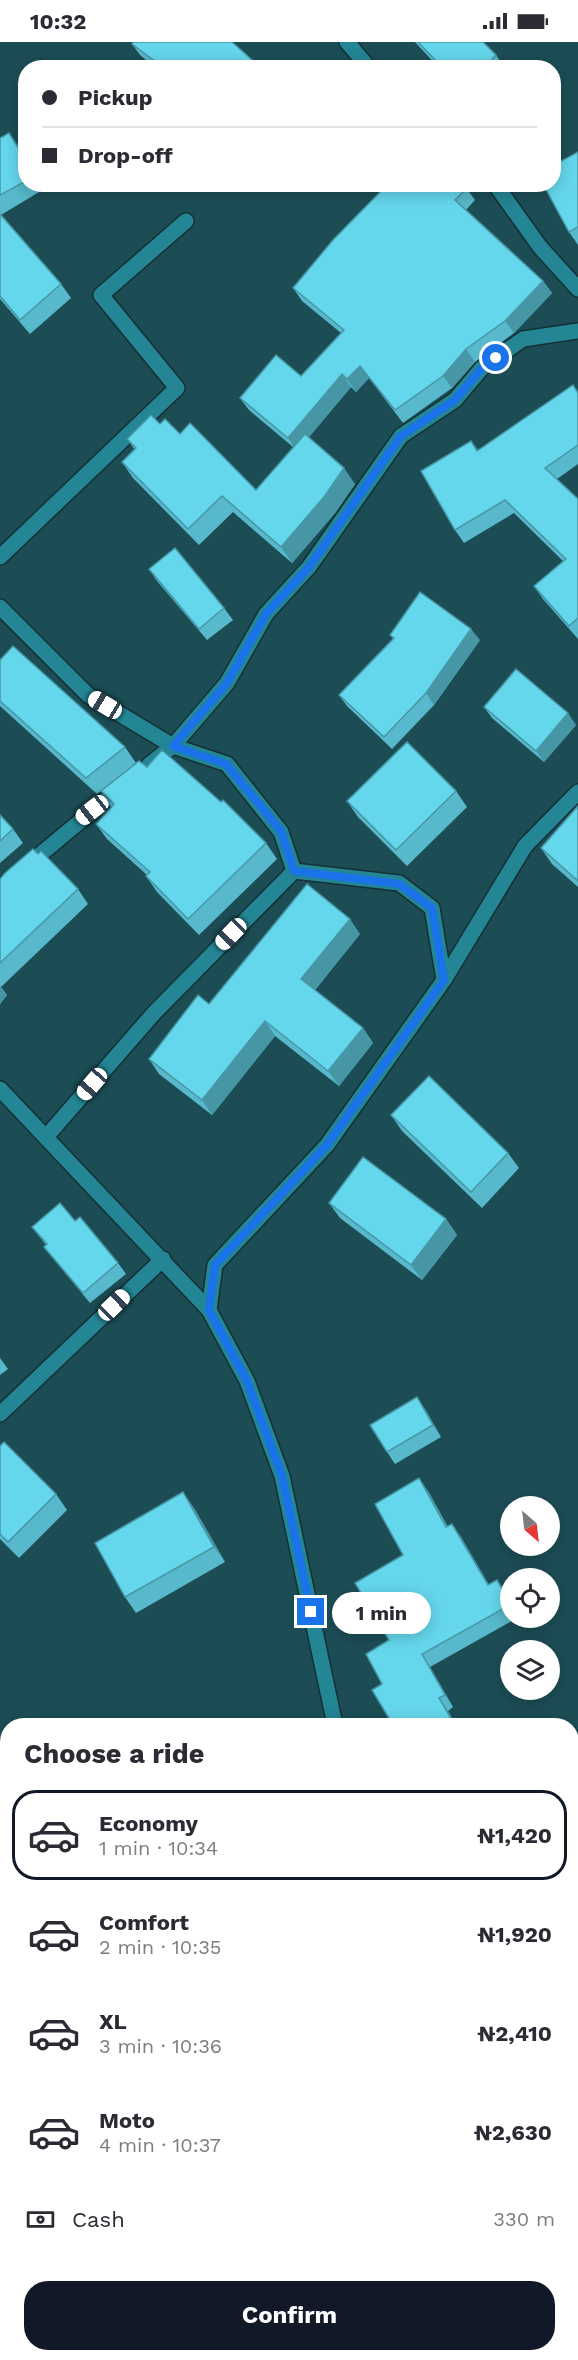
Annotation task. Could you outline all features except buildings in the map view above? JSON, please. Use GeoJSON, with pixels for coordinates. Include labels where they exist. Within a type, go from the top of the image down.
{"type":"FeatureCollection","features":[{"type":"Feature","properties":{"kind":"street"},"geometry":{"type":"LineString","coordinates":[[347,42],[362,60]]}},
{"type":"Feature","properties":{"kind":"street"},"geometry":{"type":"LineString","coordinates":[[501,192],[540,248],[578,290]]}},
{"type":"Feature","properties":{"kind":"street"},"geometry":{"type":"LineString","coordinates":[[0,557],[177,388],[101,295],[186,222]]}},
{"type":"Feature","properties":{"kind":"street"},"geometry":{"type":"LineString","coordinates":[[0,888],[76,823],[173,746],[227,683],[266,614],[309,567],[401,436],[455,400],[482,368],[523,339],[565,331],[578,331]]}},
{"type":"Feature","properties":{"kind":"street"},"geometry":{"type":"LineString","coordinates":[[0,607],[88,695],[173,746],[226,764],[281,831],[294,871]]}},
{"type":"Feature","properties":{"kind":"street"},"geometry":{"type":"LineString","coordinates":[[209,1310],[215,1265],[327,1145],[444,980],[525,846],[578,792]]}},
{"type":"Feature","properties":{"kind":"street"},"geometry":{"type":"LineString","coordinates":[[294,871],[399,884],[432,908],[444,980]]}},
{"type":"Feature","properties":{"kind":"street"},"geometry":{"type":"LineString","coordinates":[[46,1137],[154,1013],[294,871]]}},
{"type":"Feature","properties":{"kind":"street"},"geometry":{"type":"LineString","coordinates":[[0,1089],[209,1310],[247,1381],[282,1476],[334,1718]]}},
{"type":"Feature","properties":{"kind":"street"},"geometry":{"type":"LineString","coordinates":[[0,1414],[163,1259]]}},
{"type":"Feature","properties":{"kind":"route"},"geometry":{"type":"LineString","coordinates":[[311,1612],[282,1476],[247,1381],[209,1310],[215,1265],[327,1145],[444,980],[432,908],[399,884],[294,871],[281,831],[226,764],[173,746],[227,683],[266,614],[309,567],[401,436],[455,400],[482,368],[496,358]]}}]}
